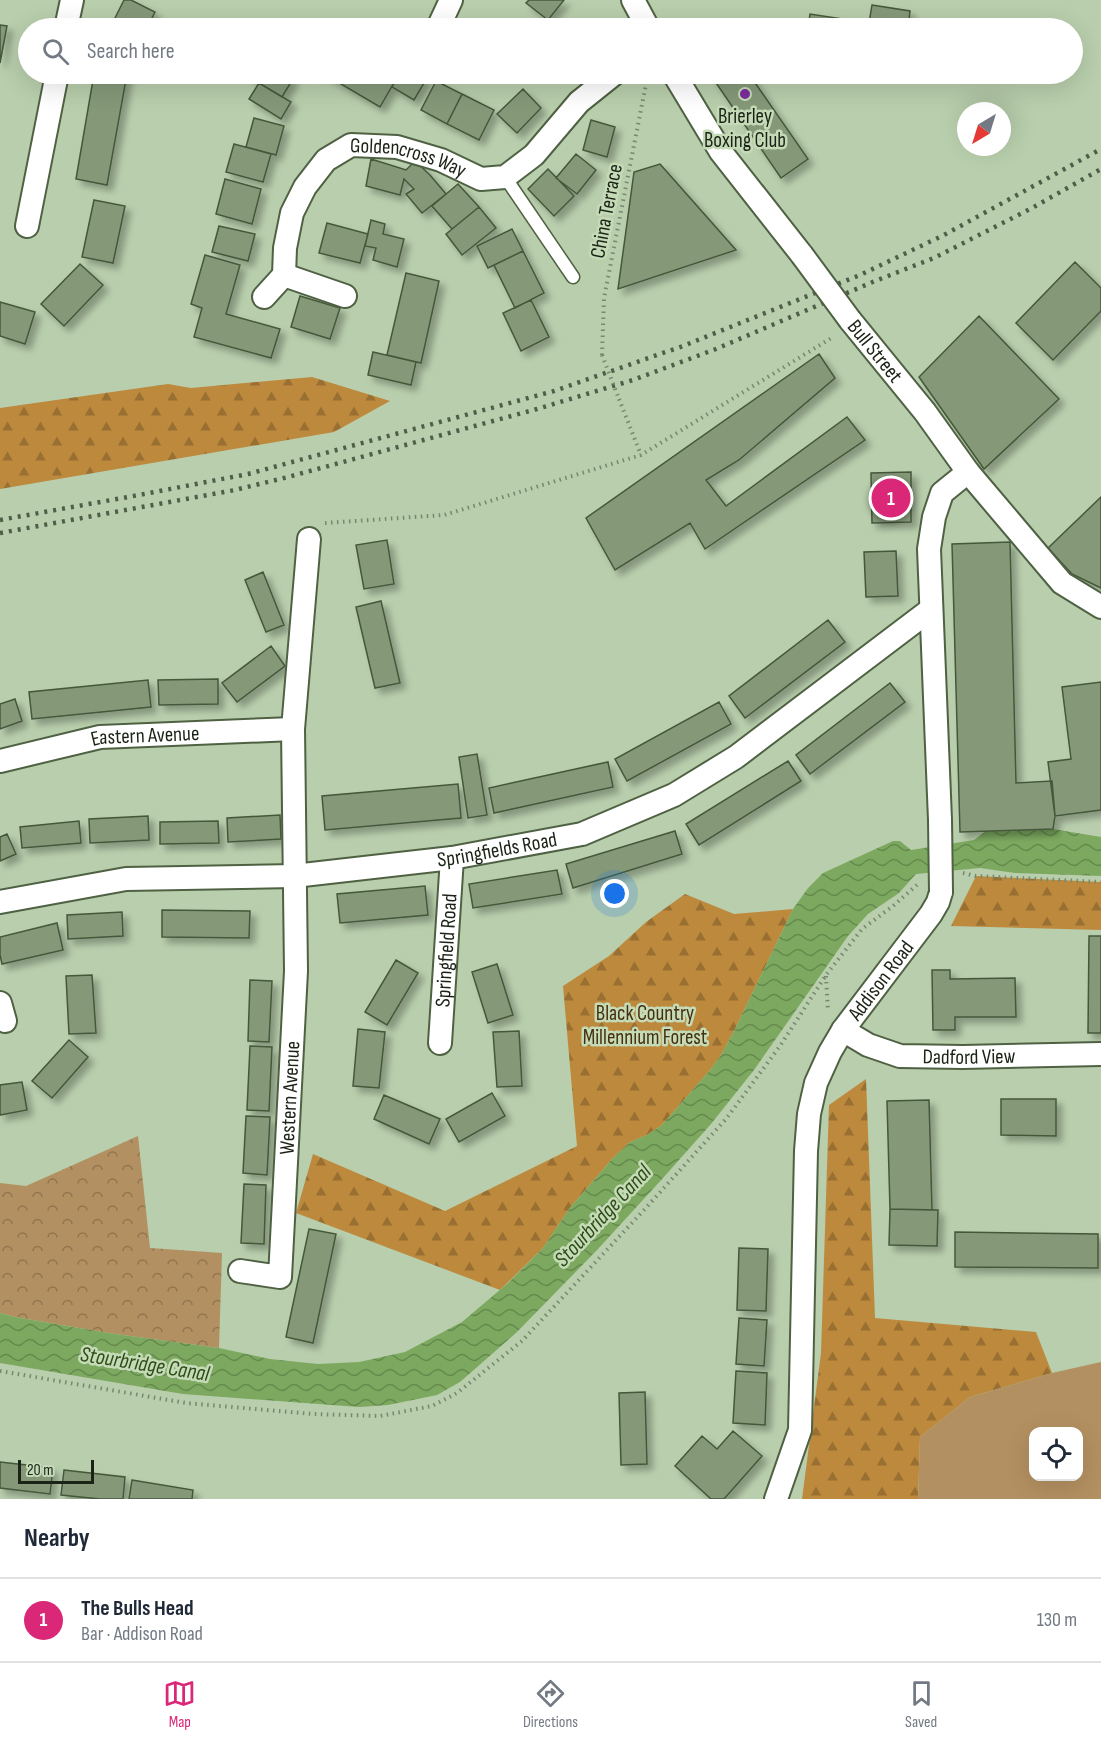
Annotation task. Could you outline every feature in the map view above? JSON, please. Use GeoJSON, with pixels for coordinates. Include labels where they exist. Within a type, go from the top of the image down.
{"type":"FeatureCollection","features":[{"type":"Feature","properties":{"kind":"street"},"geometry":{"type":"LineString","coordinates":[[68,18],[72,0]]}},
{"type":"Feature","properties":{"kind":"street"},"geometry":{"type":"LineString","coordinates":[[443,18],[451,0]]}},
{"type":"Feature","properties":{"kind":"street"},"geometry":{"type":"LineString","coordinates":[[633,0],[643,18]]}},
{"type":"Feature","properties":{"kind":"street"},"geometry":{"type":"LineString","coordinates":[[27,226],[55,84]]}},
{"type":"Feature","properties":{"kind":"street"},"geometry":{"type":"LineString","coordinates":[[505,177],[534,155],[579,102],[602,84]]}},
{"type":"Feature","properties":{"kind":"street","name":"Bull Street"},"geometry":{"type":"LineString","coordinates":[[680,84],[721,153],[925,412],[968,472],[1062,583],[1101,607]]}},
{"type":"Feature","properties":{"kind":"street","name":"Goldencross Way"},"geometry":{"type":"LineString","coordinates":[[284,275],[285,248],[292,213],[305,187],[326,160],[351,146],[397,147],[441,160],[481,179],[505,177]]}},
{"type":"Feature","properties":{"kind":"street"},"geometry":{"type":"LineString","coordinates":[[264,297],[284,275],[345,296]]}},
{"type":"Feature","properties":{"kind":"street","name":"Addison Road"},"geometry":{"type":"LineString","coordinates":[[776,1499],[800,1430],[805,1200],[809,1114],[816,1083],[843,1030],[930,914],[941,892],[929,549],[934,517],[942,493],[968,472]]}},
{"type":"Feature","properties":{"kind":"street"},"geometry":{"type":"LineString","coordinates":[[294,876],[293,729],[309,539]]}},
{"type":"Feature","properties":{"kind":"street","name":"Springfields Road"},"geometry":{"type":"LineString","coordinates":[[0,902],[126,879],[294,876],[452,858],[582,834],[674,795],[736,757],[930,610]]}},
{"type":"Feature","properties":{"kind":"street","name":"Eastern Avenue"},"geometry":{"type":"LineString","coordinates":[[0,761],[100,737],[293,729]]}},
{"type":"Feature","properties":{"kind":"street","name":"Springfield Road"},"geometry":{"type":"LineString","coordinates":[[440,1042],[452,858]]}},
{"type":"Feature","properties":{"kind":"street","name":"Western Avenue"},"geometry":{"type":"LineString","coordinates":[[240,1271],[280,1277],[296,971],[294,876]]}},
{"type":"Feature","properties":{"kind":"street","name":"Dadford View"},"geometry":{"type":"LineString","coordinates":[[843,1030],[868,1045],[900,1056],[1101,1054]]}},
{"type":"Feature","properties":{"kind":"lane"},"geometry":{"type":"LineString","coordinates":[[505,177],[573,276]]}},
{"type":"Feature","properties":{"kind":"path","name":"China Terrace"},"geometry":{"type":"LineString","coordinates":[[641,455],[602,355],[604,298],[646,84]]}},
{"type":"Feature","properties":{"kind":"path"},"geometry":{"type":"LineString","coordinates":[[309,539],[323,523],[444,515],[641,455],[852,322]]}},
{"type":"Feature","properties":{"kind":"path"},"geometry":{"type":"LineString","coordinates":[[960,872],[976,876],[1101,882]]}},
{"type":"Feature","properties":{"kind":"path"},"geometry":{"type":"LineString","coordinates":[[0,1371],[186,1403],[313,1414],[380,1416],[432,1406],[457,1393],[522,1341],[726,1119],[780,1046],[826,975],[862,929],[915,888],[922,878]]}},
{"type":"Feature","properties":{"kind":"green space"},"geometry":{"type":"Polygon","coordinates":[[[312,377],[390,401],[334,432],[0,489],[0,408],[168,384],[191,388],[312,377]]]}},
{"type":"Feature","properties":{"kind":"green space"},"geometry":{"type":"Polygon","coordinates":[[[976,876],[1101,882],[1101,930],[951,926],[976,876]]]}},
{"type":"Feature","properties":{"kind":"green space","name":"Black Country Millennium Forest"},"geometry":{"type":"Polygon","coordinates":[[[685,894],[734,914],[793,909],[735,1029],[711,1069],[662,1125],[630,1142],[612,1159],[569,1209],[543,1248],[500,1290],[296,1213],[313,1154],[445,1211],[577,1146],[563,986],[609,956],[646,922],[685,894]]]}},
{"type":"Feature","properties":{"kind":"green space"},"geometry":{"type":"Polygon","coordinates":[[[866,1079],[875,1318],[1036,1332],[1052,1373],[970,1397],[920,1437],[918,1499],[802,1499],[821,1353],[829,1105],[866,1079]]]}},
{"type":"Feature","properties":{"kind":"green space"},"geometry":{"type":"Polygon","coordinates":[[[138,1136],[150,1248],[222,1253],[219,1348],[108,1333],[0,1313],[0,1183],[26,1186],[138,1136]]]}},
{"type":"Feature","properties":{"kind":"green space"},"geometry":{"type":"Polygon","coordinates":[[[1101,1362],[1101,1499],[918,1499],[920,1437],[970,1397],[1052,1373],[1101,1362]]]}},
{"type":"Feature","properties":{"kind":"water","name":"Stourbridge Canal"},"geometry":{"type":"Polygon","coordinates":[[[1053,829],[1101,837],[1101,876],[1015,873],[980,868],[916,874],[899,893],[868,914],[848,936],[754,1070],[711,1124],[598,1249],[517,1332],[460,1382],[437,1395],[388,1405],[359,1407],[183,1394],[0,1363],[0,1313],[108,1333],[219,1348],[270,1359],[318,1364],[359,1362],[405,1352],[462,1322],[508,1283],[543,1248],[569,1209],[612,1159],[630,1142],[662,1125],[711,1069],[735,1029],[793,909],[808,888],[823,873],[893,841],[900,841],[911,850],[974,840],[986,831],[1053,829]]]}},
{"type":"Feature","properties":{"kind":"building"},"geometry":{"type":"Polygon","coordinates":[[[124,0],[131,0],[155,12],[152,18],[115,18],[124,0]]]}},
{"type":"Feature","properties":{"kind":"building"},"geometry":{"type":"Polygon","coordinates":[[[529,0],[564,0],[550,18],[545,18],[526,3],[529,0]]]}},
{"type":"Feature","properties":{"kind":"building"},"geometry":{"type":"Polygon","coordinates":[[[872,5],[910,11],[909,18],[870,18],[872,5]]]}},
{"type":"Feature","properties":{"kind":"building"},"geometry":{"type":"Polygon","coordinates":[[[810,14],[836,18],[809,18],[810,14]]]}},
{"type":"Feature","properties":{"kind":"building"},"geometry":{"type":"Polygon","coordinates":[[[0,25],[7,26],[0,63],[0,25]]]}},
{"type":"Feature","properties":{"kind":"building"},"geometry":{"type":"Polygon","coordinates":[[[92,84],[125,84],[107,185],[76,179],[92,84]]]}},
{"type":"Feature","properties":{"kind":"building"},"geometry":{"type":"Polygon","coordinates":[[[258,84],[261,84],[291,102],[281,119],[249,99],[258,84]]]}},
{"type":"Feature","properties":{"kind":"building"},"geometry":{"type":"Polygon","coordinates":[[[261,84],[290,84],[282,97],[261,84]]]}},
{"type":"Feature","properties":{"kind":"building"},"geometry":{"type":"Polygon","coordinates":[[[341,84],[393,84],[380,107],[341,84]]]}},
{"type":"Feature","properties":{"kind":"building"},"geometry":{"type":"Polygon","coordinates":[[[394,84],[423,84],[414,100],[392,87],[394,84]]]}},
{"type":"Feature","properties":{"kind":"building"},"geometry":{"type":"Polygon","coordinates":[[[434,84],[442,84],[462,94],[447,124],[421,110],[434,84]]]}},
{"type":"Feature","properties":{"kind":"building"},"geometry":{"type":"Polygon","coordinates":[[[717,84],[756,84],[808,159],[781,178],[717,84]]]}},
{"type":"Feature","properties":{"kind":"building"},"geometry":{"type":"Polygon","coordinates":[[[523,89],[541,108],[517,133],[497,114],[523,89]]]}},
{"type":"Feature","properties":{"kind":"building"},"geometry":{"type":"Polygon","coordinates":[[[462,94],[494,110],[479,140],[447,124],[462,94]]]}},
{"type":"Feature","properties":{"kind":"building"},"geometry":{"type":"Polygon","coordinates":[[[254,118],[284,126],[276,155],[246,147],[254,118]]]}},
{"type":"Feature","properties":{"kind":"building"},"geometry":{"type":"Polygon","coordinates":[[[591,120],[615,127],[607,157],[583,150],[591,120]]]}},
{"type":"Feature","properties":{"kind":"building"},"geometry":{"type":"Polygon","coordinates":[[[234,144],[271,154],[263,182],[226,172],[234,144]]]}},
{"type":"Feature","properties":{"kind":"building"},"geometry":{"type":"Polygon","coordinates":[[[576,154],[596,170],[577,194],[556,178],[576,154]]]}},
{"type":"Feature","properties":{"kind":"building"},"geometry":{"type":"Polygon","coordinates":[[[371,159],[406,170],[415,161],[446,194],[422,213],[406,194],[414,189],[404,179],[400,195],[366,186],[371,159]]]}},
{"type":"Feature","properties":{"kind":"building"},"geometry":{"type":"Polygon","coordinates":[[[660,164],[736,250],[618,289],[634,172],[660,164]]]}},
{"type":"Feature","properties":{"kind":"building"},"geometry":{"type":"Polygon","coordinates":[[[548,169],[574,196],[554,216],[528,189],[548,169]]]}},
{"type":"Feature","properties":{"kind":"building"},"geometry":{"type":"Polygon","coordinates":[[[225,179],[261,189],[252,224],[216,214],[225,179]]]}},
{"type":"Feature","properties":{"kind":"building"},"geometry":{"type":"Polygon","coordinates":[[[458,184],[479,207],[452,229],[432,206],[458,184]]]}},
{"type":"Feature","properties":{"kind":"building"},"geometry":{"type":"Polygon","coordinates":[[[94,200],[125,206],[113,263],[82,257],[94,200]]]}},
{"type":"Feature","properties":{"kind":"building"},"geometry":{"type":"Polygon","coordinates":[[[479,207],[496,228],[462,255],[446,234],[479,207]]]}},
{"type":"Feature","properties":{"kind":"building"},"geometry":{"type":"Polygon","coordinates":[[[371,220],[385,224],[383,234],[404,239],[397,267],[373,260],[376,248],[365,246],[371,220]]]}},
{"type":"Feature","properties":{"kind":"building"},"geometry":{"type":"Polygon","coordinates":[[[327,223],[368,234],[360,263],[319,253],[327,223]]]}},
{"type":"Feature","properties":{"kind":"building"},"geometry":{"type":"Polygon","coordinates":[[[219,226],[255,234],[248,261],[212,252],[219,226]]]}},
{"type":"Feature","properties":{"kind":"building"},"geometry":{"type":"Polygon","coordinates":[[[512,229],[523,251],[488,268],[477,246],[512,229]]]}},
{"type":"Feature","properties":{"kind":"building"},"geometry":{"type":"Polygon","coordinates":[[[523,251],[544,293],[515,308],[494,265],[523,251]]]}},
{"type":"Feature","properties":{"kind":"building"},"geometry":{"type":"Polygon","coordinates":[[[205,255],[240,265],[226,314],[280,329],[271,358],[194,337],[202,308],[191,304],[205,255]]]}},
{"type":"Feature","properties":{"kind":"building"},"geometry":{"type":"Polygon","coordinates":[[[1075,262],[1101,288],[1101,311],[1053,360],[1016,323],[1075,262]]]}},
{"type":"Feature","properties":{"kind":"building"},"geometry":{"type":"Polygon","coordinates":[[[80,264],[103,285],[64,326],[41,304],[80,264]]]}},
{"type":"Feature","properties":{"kind":"building"},"geometry":{"type":"Polygon","coordinates":[[[406,273],[439,281],[421,363],[387,355],[406,273]]]}},
{"type":"Feature","properties":{"kind":"building"},"geometry":{"type":"Polygon","coordinates":[[[300,296],[340,308],[330,339],[291,327],[300,296]]]}},
{"type":"Feature","properties":{"kind":"building"},"geometry":{"type":"Polygon","coordinates":[[[531,300],[549,337],[521,351],[503,313],[531,300]]]}},
{"type":"Feature","properties":{"kind":"building"},"geometry":{"type":"Polygon","coordinates":[[[0,302],[35,312],[25,344],[0,336],[0,302]]]}},
{"type":"Feature","properties":{"kind":"building"},"geometry":{"type":"Polygon","coordinates":[[[979,316],[1059,399],[984,469],[919,377],[979,316]]]}},
{"type":"Feature","properties":{"kind":"building"},"geometry":{"type":"Polygon","coordinates":[[[373,352],[416,362],[411,385],[368,375],[373,352]]]}},
{"type":"Feature","properties":{"kind":"building"},"geometry":{"type":"Polygon","coordinates":[[[819,354],[835,378],[739,460],[706,480],[726,506],[847,417],[865,440],[705,549],[690,523],[615,570],[586,518],[819,354]]]}},
{"type":"Feature","properties":{"kind":"building"},"geometry":{"type":"Polygon","coordinates":[[[911,472],[911,522],[872,523],[871,473],[911,472]]]}},
{"type":"Feature","properties":{"kind":"building"},"geometry":{"type":"Polygon","coordinates":[[[1101,497],[1101,588],[1072,574],[1048,548],[1101,497]]]}},
{"type":"Feature","properties":{"kind":"building"},"geometry":{"type":"Polygon","coordinates":[[[387,540],[394,584],[364,589],[356,545],[387,540]]]}},
{"type":"Feature","properties":{"kind":"building"},"geometry":{"type":"Polygon","coordinates":[[[1010,542],[1016,783],[1052,781],[1055,816],[1053,829],[960,832],[952,544],[1010,542]]]}},
{"type":"Feature","properties":{"kind":"building"},"geometry":{"type":"Polygon","coordinates":[[[896,551],[898,596],[866,597],[864,552],[896,551]]]}},
{"type":"Feature","properties":{"kind":"building"},"geometry":{"type":"Polygon","coordinates":[[[263,572],[284,625],[266,632],[245,580],[263,572]]]}},
{"type":"Feature","properties":{"kind":"building"},"geometry":{"type":"Polygon","coordinates":[[[381,601],[400,683],[375,688],[356,607],[381,601]]]}},
{"type":"Feature","properties":{"kind":"building"},"geometry":{"type":"Polygon","coordinates":[[[828,620],[845,642],[745,718],[729,696],[828,620]]]}},
{"type":"Feature","properties":{"kind":"building"},"geometry":{"type":"Polygon","coordinates":[[[271,646],[285,666],[237,702],[222,683],[271,646]]]}},
{"type":"Feature","properties":{"kind":"building"},"geometry":{"type":"Polygon","coordinates":[[[218,679],[218,704],[159,705],[158,680],[218,679]]]}},
{"type":"Feature","properties":{"kind":"building"},"geometry":{"type":"Polygon","coordinates":[[[148,680],[151,707],[32,719],[29,692],[148,680]]]}},
{"type":"Feature","properties":{"kind":"building"},"geometry":{"type":"Polygon","coordinates":[[[1101,682],[1101,810],[1055,816],[1048,762],[1071,759],[1062,687],[1101,682]]]}},
{"type":"Feature","properties":{"kind":"building"},"geometry":{"type":"Polygon","coordinates":[[[890,683],[905,702],[810,774],[796,755],[890,683]]]}},
{"type":"Feature","properties":{"kind":"building"},"geometry":{"type":"Polygon","coordinates":[[[15,699],[22,721],[0,729],[0,704],[15,699]]]}},
{"type":"Feature","properties":{"kind":"building"},"geometry":{"type":"Polygon","coordinates":[[[719,702],[731,724],[627,781],[615,759],[719,702]]]}},
{"type":"Feature","properties":{"kind":"building"},"geometry":{"type":"Polygon","coordinates":[[[477,754],[487,815],[468,818],[459,757],[477,754]]]}},
{"type":"Feature","properties":{"kind":"building"},"geometry":{"type":"Polygon","coordinates":[[[788,761],[801,781],[699,845],[686,824],[788,761]]]}},
{"type":"Feature","properties":{"kind":"building"},"geometry":{"type":"Polygon","coordinates":[[[608,762],[613,787],[494,813],[489,788],[608,762]]]}},
{"type":"Feature","properties":{"kind":"building"},"geometry":{"type":"Polygon","coordinates":[[[458,784],[461,818],[325,830],[322,796],[458,784]]]}},
{"type":"Feature","properties":{"kind":"building"},"geometry":{"type":"Polygon","coordinates":[[[280,815],[281,839],[228,842],[227,818],[280,815]]]}},
{"type":"Feature","properties":{"kind":"building"},"geometry":{"type":"Polygon","coordinates":[[[148,816],[149,840],[90,843],[89,819],[148,816]]]}},
{"type":"Feature","properties":{"kind":"building"},"geometry":{"type":"Polygon","coordinates":[[[79,821],[81,843],[22,848],[20,827],[79,821]]]}},
{"type":"Feature","properties":{"kind":"building"},"geometry":{"type":"Polygon","coordinates":[[[218,821],[219,843],[160,844],[160,822],[218,821]]]}},
{"type":"Feature","properties":{"kind":"building"},"geometry":{"type":"Polygon","coordinates":[[[675,831],[682,854],[573,888],[566,864],[675,831]]]}},
{"type":"Feature","properties":{"kind":"building"},"geometry":{"type":"Polygon","coordinates":[[[7,834],[16,854],[0,861],[0,837],[7,834]]]}},
{"type":"Feature","properties":{"kind":"building"},"geometry":{"type":"Polygon","coordinates":[[[557,870],[562,894],[473,908],[469,884],[557,870]]]}},
{"type":"Feature","properties":{"kind":"building"},"geometry":{"type":"Polygon","coordinates":[[[425,886],[428,915],[340,923],[337,894],[425,886]]]}},
{"type":"Feature","properties":{"kind":"building"},"geometry":{"type":"Polygon","coordinates":[[[162,910],[250,911],[249,938],[162,937],[162,910]]]}},
{"type":"Feature","properties":{"kind":"building"},"geometry":{"type":"Polygon","coordinates":[[[122,912],[123,936],[68,939],[67,915],[122,912]]]}},
{"type":"Feature","properties":{"kind":"building"},"geometry":{"type":"Polygon","coordinates":[[[57,923],[63,950],[2,964],[0,937],[57,923]]]}},
{"type":"Feature","properties":{"kind":"building"},"geometry":{"type":"Polygon","coordinates":[[[1089,936],[1101,936],[1101,1033],[1088,1033],[1089,936]]]}},
{"type":"Feature","properties":{"kind":"building"},"geometry":{"type":"Polygon","coordinates":[[[396,960],[418,973],[387,1025],[365,1012],[396,960]]]}},
{"type":"Feature","properties":{"kind":"building"},"geometry":{"type":"Polygon","coordinates":[[[497,964],[513,1015],[488,1023],[472,972],[497,964]]]}},
{"type":"Feature","properties":{"kind":"building"},"geometry":{"type":"Polygon","coordinates":[[[932,970],[950,970],[950,979],[1015,978],[1016,1017],[955,1017],[955,1030],[933,1030],[932,970]]]}},
{"type":"Feature","properties":{"kind":"building"},"geometry":{"type":"Polygon","coordinates":[[[92,975],[96,1033],[69,1034],[66,976],[92,975]]]}},
{"type":"Feature","properties":{"kind":"building"},"geometry":{"type":"Polygon","coordinates":[[[250,980],[272,981],[269,1042],[248,1041],[250,980]]]}},
{"type":"Feature","properties":{"kind":"building"},"geometry":{"type":"Polygon","coordinates":[[[358,1029],[385,1032],[379,1088],[353,1086],[358,1029]]]}},
{"type":"Feature","properties":{"kind":"building"},"geometry":{"type":"Polygon","coordinates":[[[519,1031],[522,1086],[497,1087],[493,1032],[519,1031]]]}},
{"type":"Feature","properties":{"kind":"building"},"geometry":{"type":"Polygon","coordinates":[[[69,1040],[88,1057],[52,1098],[32,1081],[69,1040]]]}},
{"type":"Feature","properties":{"kind":"building"},"geometry":{"type":"Polygon","coordinates":[[[250,1046],[272,1047],[269,1111],[247,1110],[250,1046]]]}},
{"type":"Feature","properties":{"kind":"building"},"geometry":{"type":"Polygon","coordinates":[[[22,1082],[27,1110],[0,1115],[0,1085],[22,1082]]]}},
{"type":"Feature","properties":{"kind":"building"},"geometry":{"type":"Polygon","coordinates":[[[492,1093],[505,1116],[459,1142],[446,1119],[492,1093]]]}},
{"type":"Feature","properties":{"kind":"building"},"geometry":{"type":"Polygon","coordinates":[[[384,1095],[440,1119],[429,1144],[374,1119],[384,1095]]]}},
{"type":"Feature","properties":{"kind":"building"},"geometry":{"type":"Polygon","coordinates":[[[1001,1099],[1056,1099],[1056,1136],[1001,1135],[1001,1099]]]}},
{"type":"Feature","properties":{"kind":"building"},"geometry":{"type":"Polygon","coordinates":[[[929,1100],[932,1210],[890,1209],[887,1101],[929,1100]]]}},
{"type":"Feature","properties":{"kind":"building"},"geometry":{"type":"Polygon","coordinates":[[[246,1116],[270,1117],[267,1175],[243,1173],[246,1116]]]}},
{"type":"Feature","properties":{"kind":"building"},"geometry":{"type":"Polygon","coordinates":[[[244,1184],[266,1185],[264,1244],[241,1243],[244,1184]]]}},
{"type":"Feature","properties":{"kind":"building"},"geometry":{"type":"Polygon","coordinates":[[[890,1209],[938,1210],[937,1246],[889,1245],[890,1209]]]}},
{"type":"Feature","properties":{"kind":"building"},"geometry":{"type":"Polygon","coordinates":[[[309,1229],[336,1234],[313,1343],[286,1337],[309,1229]]]}},
{"type":"Feature","properties":{"kind":"building"},"geometry":{"type":"Polygon","coordinates":[[[955,1232],[1098,1234],[1098,1268],[955,1267],[955,1232]]]}},
{"type":"Feature","properties":{"kind":"building"},"geometry":{"type":"Polygon","coordinates":[[[739,1248],[768,1249],[766,1311],[737,1310],[739,1248]]]}},
{"type":"Feature","properties":{"kind":"building"},"geometry":{"type":"Polygon","coordinates":[[[739,1318],[767,1320],[764,1366],[736,1364],[739,1318]]]}},
{"type":"Feature","properties":{"kind":"building"},"geometry":{"type":"Polygon","coordinates":[[[736,1371],[767,1373],[765,1425],[733,1423],[736,1371]]]}},
{"type":"Feature","properties":{"kind":"building"},"geometry":{"type":"Polygon","coordinates":[[[645,1392],[647,1464],[621,1465],[619,1393],[645,1392]]]}},
{"type":"Feature","properties":{"kind":"building"},"geometry":{"type":"Polygon","coordinates":[[[733,1431],[762,1456],[724,1499],[711,1499],[675,1466],[702,1436],[717,1449],[733,1431]]]}},
{"type":"Feature","properties":{"kind":"building"},"geometry":{"type":"Polygon","coordinates":[[[0,1462],[53,1468],[50,1494],[0,1488],[0,1462]]]}},
{"type":"Feature","properties":{"kind":"building"},"geometry":{"type":"Polygon","coordinates":[[[64,1470],[125,1477],[123,1499],[61,1495],[64,1470]]]}},
{"type":"Feature","properties":{"kind":"building"},"geometry":{"type":"Polygon","coordinates":[[[132,1480],[193,1490],[192,1499],[129,1499],[132,1480]]]}},
{"type":"Feature","properties":{"kind":"railway"},"geometry":{"type":"LineString","coordinates":[[0,520],[248,474],[554,391],[683,346],[860,275],[944,235],[1101,149]]}},
{"type":"Feature","properties":{"kind":"railway"},"geometry":{"type":"LineString","coordinates":[[0,533],[235,490],[537,409],[633,380],[716,349],[934,258],[1032,208],[1101,169]]}},
{"type":"Feature","properties":{"kind":"place","name":"Brierley Boxing Club"},"geometry":{"type":"Point","coordinates":[745,94]}},
{"type":"Feature","properties":{"kind":"place","name":"The Bulls Head"},"geometry":{"type":"Point","coordinates":[891,498]}}]}
